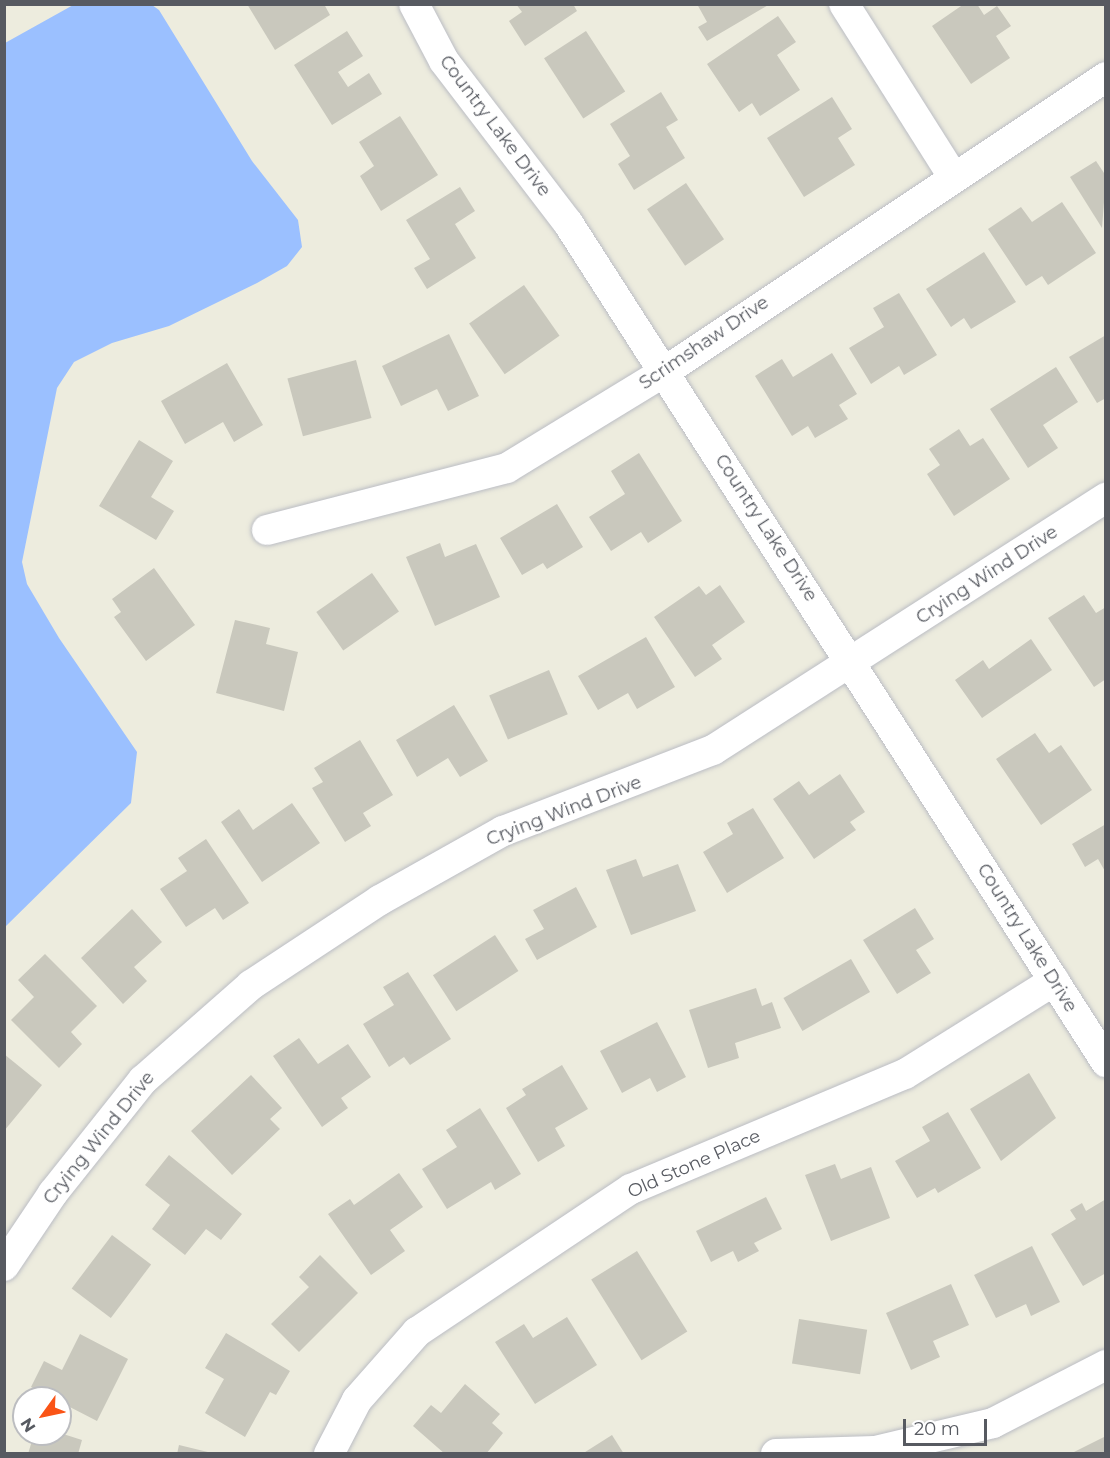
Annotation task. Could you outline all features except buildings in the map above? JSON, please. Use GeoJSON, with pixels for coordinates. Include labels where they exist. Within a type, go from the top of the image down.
{"type":"FeatureCollection","features":[{"type":"Feature","properties":{"kind":"street","name":"Country Lake Drive"},"geometry":{"type":"LineString","coordinates":[[414,4],[444,61],[568,223],[854,662],[1106,1062]]}},
{"type":"Feature","properties":{"kind":"street"},"geometry":{"type":"LineString","coordinates":[[844,4],[952,175]]}},
{"type":"Feature","properties":{"kind":"street","name":"Scrimshaw Drive"},"geometry":{"type":"LineString","coordinates":[[267,530],[507,468],[664,372],[952,175],[1106,76]]}},
{"type":"Feature","properties":{"kind":"street","name":"Crying Wind Drive"},"geometry":{"type":"LineString","coordinates":[[4,1266],[53,1192],[143,1080],[251,985],[380,900],[502,831],[712,750],[854,662],[1106,498]]}},
{"type":"Feature","properties":{"kind":"street","name":"Old Stone Place"},"geometry":{"type":"LineString","coordinates":[[329,1454],[357,1400],[417,1332],[631,1189],[905,1074],[1054,981]]}},
{"type":"Feature","properties":{"kind":"street"},"geometry":{"type":"LineString","coordinates":[[777,1454],[875,1452],[993,1423],[1106,1365]]}},
{"type":"Feature","properties":{"kind":"water"},"geometry":{"type":"Polygon","coordinates":[[[75,4],[152,5],[159,10],[252,161],[298,220],[302,247],[287,266],[257,283],[169,326],[112,343],[74,362],[57,388],[22,562],[27,584],[59,638],[137,752],[131,803],[5,927],[5,43],[75,4]]]}}]}
